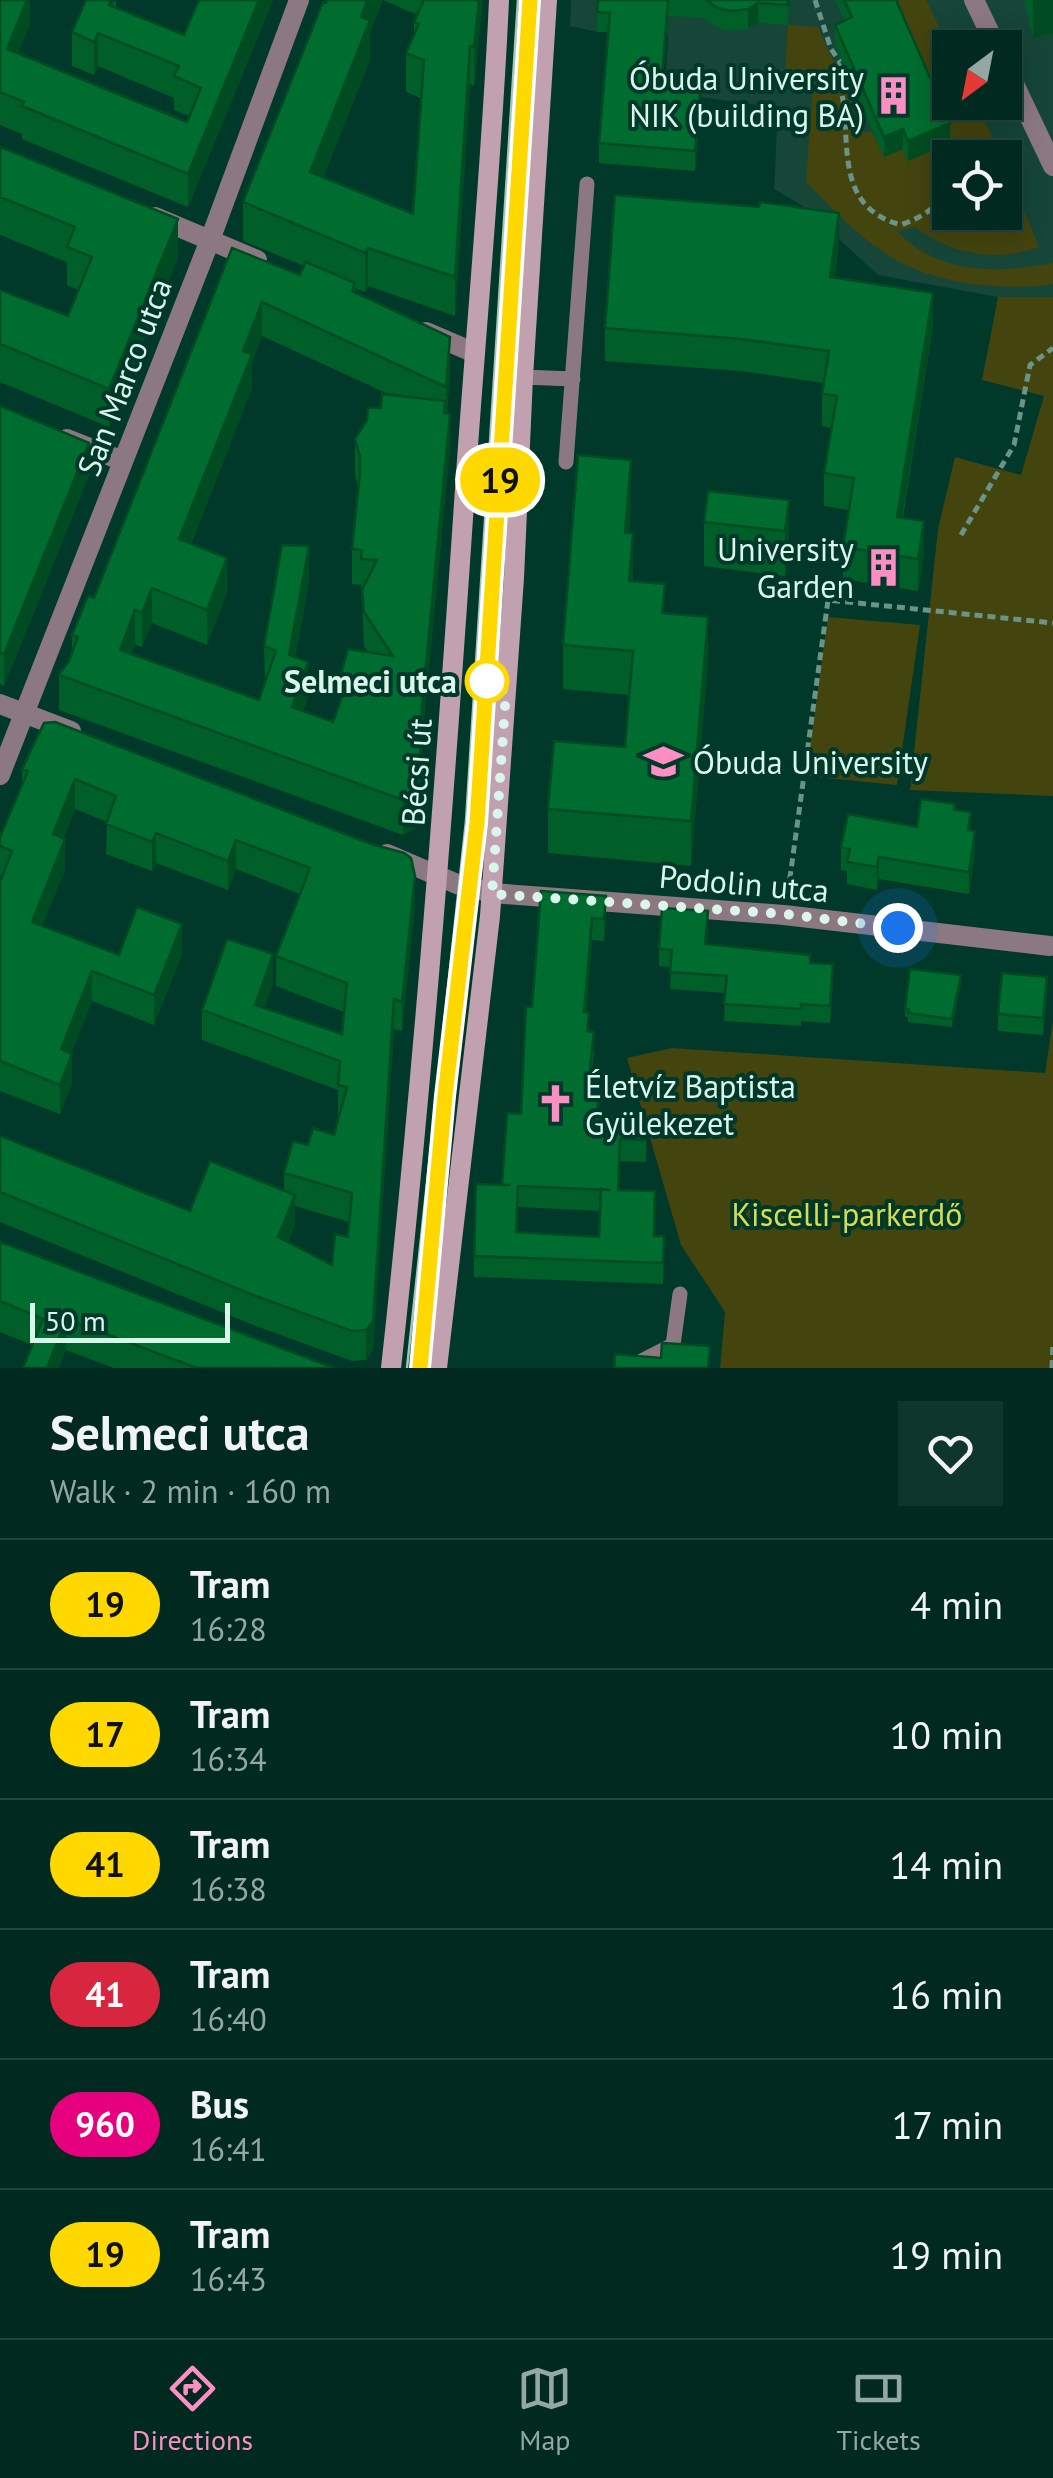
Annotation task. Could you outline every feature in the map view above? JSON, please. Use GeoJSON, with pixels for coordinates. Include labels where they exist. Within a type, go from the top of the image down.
{"type":"FeatureCollection","features":[{"type":"Feature","properties":{"kind":"main road","name":"Bécsi út"},"geometry":{"type":"LineString","coordinates":[[391,1368],[439,877],[492,155],[499,0]]}},
{"type":"Feature","properties":{"kind":"main road"},"geometry":{"type":"LineString","coordinates":[[437,1368],[492,894],[548,0]]}},
{"type":"Feature","properties":{"kind":"street","name":"San Marco utca"},"geometry":{"type":"LineString","coordinates":[[0,775],[210,240],[299,0]]}},
{"type":"Feature","properties":{"kind":"street"},"geometry":{"type":"LineString","coordinates":[[974,0],[988,30]]}},
{"type":"Feature","properties":{"kind":"street"},"geometry":{"type":"LineString","coordinates":[[1022,101],[1053,166]]}},
{"type":"Feature","properties":{"kind":"street"},"geometry":{"type":"LineString","coordinates":[[140,211],[282,271]]}},
{"type":"Feature","properties":{"kind":"street"},"geometry":{"type":"LineString","coordinates":[[409,325],[475,353]]}},
{"type":"Feature","properties":{"kind":"street"},"geometry":{"type":"LineString","coordinates":[[52,433],[123,461]]}},
{"type":"Feature","properties":{"kind":"street"},"geometry":{"type":"LineString","coordinates":[[0,704],[97,741]]}},
{"type":"Feature","properties":{"kind":"street"},"geometry":{"type":"LineString","coordinates":[[366,846],[439,877]]}},
{"type":"Feature","properties":{"kind":"street","name":"Podolin utca"},"geometry":{"type":"LineString","coordinates":[[439,877],[492,894],[784,914],[1050,946]]}},
{"type":"Feature","properties":{"kind":"lane"},"geometry":{"type":"LineString","coordinates":[[566,462],[587,184]]}},
{"type":"Feature","properties":{"kind":"lane"},"geometry":{"type":"LineString","coordinates":[[523,377],[572,379]]}},
{"type":"Feature","properties":{"kind":"lane"},"geometry":{"type":"LineString","coordinates":[[628,1368],[673,1345],[680,1294]]}},
{"type":"Feature","properties":{"kind":"path"},"geometry":{"type":"LineString","coordinates":[[815,0],[842,72],[836,74],[843,99],[846,160],[855,186],[866,204],[880,216],[901,224],[932,210]]}},
{"type":"Feature","properties":{"kind":"path"},"geometry":{"type":"LineString","coordinates":[[826,29],[836,26]]}},
{"type":"Feature","properties":{"kind":"path"},"geometry":{"type":"LineString","coordinates":[[838,63],[847,59]]}},
{"type":"Feature","properties":{"kind":"path"},"geometry":{"type":"LineString","coordinates":[[939,130],[943,140]]}},
{"type":"Feature","properties":{"kind":"path"},"geometry":{"type":"LineString","coordinates":[[961,534],[1014,444],[1030,364],[1053,348]]}},
{"type":"Feature","properties":{"kind":"path"},"geometry":{"type":"LineString","coordinates":[[784,914],[828,600],[1053,623]]}},
{"type":"Feature","properties":{"kind":"path"},"geometry":{"type":"LineString","coordinates":[[1052,1368],[1053,1342]]}},
{"type":"Feature","properties":{"kind":"shaded area"},"geometry":{"type":"Polygon","coordinates":[[[571,0],[1053,0],[1053,297],[998,297],[878,275],[803,206],[774,189],[778,108],[665,92],[668,35],[597,32],[570,26],[571,0]]]}},
{"type":"Feature","properties":{"kind":"green space"},"geometry":{"type":"Polygon","coordinates":[[[888,0],[926,0],[941,30],[932,30],[932,120],[984,120],[994,140],[932,140],[932,230],[1022,230],[1022,206],[1039,247],[990,255],[944,244],[915,227],[897,231],[914,246],[950,264],[1011,269],[1053,263],[1053,284],[979,285],[924,273],[894,258],[841,217],[806,182],[813,83],[785,73],[788,25],[818,27],[865,133],[872,131],[884,157],[903,149],[908,160],[888,0]]]}},
{"type":"Feature","properties":{"kind":"green space"},"geometry":{"type":"Polygon","coordinates":[[[998,297],[1053,297],[1053,796],[910,790],[938,529],[955,457],[1021,475],[1044,396],[982,380],[998,297]]]}},
{"type":"Feature","properties":{"kind":"green space"},"geometry":{"type":"Polygon","coordinates":[[[828,617],[920,625],[897,785],[806,776],[828,617]]]}},
{"type":"Feature","properties":{"kind":"green space","name":"Kiscelli-parkerdő"},"geometry":{"type":"Polygon","coordinates":[[[1053,1020],[1053,1368],[720,1368],[725,1312],[681,1245],[627,1058],[672,1048],[1045,1073],[1053,1020]]]}},
{"type":"Feature","properties":{"kind":"building"},"geometry":{"type":"Polygon","coordinates":[[[0,0],[27,0],[7,49],[187,122],[201,88],[174,76],[179,66],[98,33],[94,42],[72,32],[86,0],[111,0],[109,5],[184,35],[199,0],[259,0],[188,174],[22,106],[24,102],[0,92],[0,0]]]}},
{"type":"Feature","properties":{"kind":"building"},"geometry":{"type":"Polygon","coordinates":[[[327,0],[367,0],[361,17],[370,20],[310,172],[413,214],[424,60],[406,53],[419,24],[414,22],[424,0],[479,0],[474,47],[470,46],[455,277],[368,248],[365,253],[243,202],[327,0]]]}},
{"type":"Feature","properties":{"kind":"building"},"geometry":{"type":"Polygon","coordinates":[[[598,0],[668,0],[662,76],[701,79],[695,151],[599,143],[610,13],[597,12],[598,0]]]}},
{"type":"Feature","properties":{"kind":"building"},"geometry":{"type":"Polygon","coordinates":[[[706,0],[788,0],[788,5],[758,3],[731,11],[706,0]]]}},
{"type":"Feature","properties":{"kind":"building","name":"Óbuda University NIK (building BA)"},"geometry":{"type":"Polygon","coordinates":[[[844,0],[896,0],[932,82],[932,120],[950,123],[908,141],[903,129],[884,137],[835,25],[852,17],[844,0]]]}},
{"type":"Feature","properties":{"kind":"building"},"geometry":{"type":"Polygon","coordinates":[[[0,147],[178,219],[109,389],[0,344],[0,290],[68,316],[92,257],[67,247],[75,227],[0,197],[0,147]]]}},
{"type":"Feature","properties":{"kind":"building"},"geometry":{"type":"Polygon","coordinates":[[[615,195],[759,207],[760,202],[839,213],[830,277],[933,293],[897,517],[924,521],[918,559],[843,547],[854,478],[824,473],[837,396],[822,394],[829,351],[605,328],[615,195]]]}},
{"type":"Feature","properties":{"kind":"building"},"geometry":{"type":"Polygon","coordinates":[[[232,248],[300,275],[306,262],[355,283],[352,291],[450,337],[446,387],[262,302],[243,351],[252,354],[179,539],[227,558],[207,610],[152,588],[142,613],[135,610],[120,650],[259,700],[276,651],[264,646],[282,545],[309,546],[289,655],[308,662],[292,707],[333,722],[348,681],[340,678],[348,649],[393,656],[364,612],[362,590],[377,560],[361,559],[362,550],[352,549],[360,473],[355,439],[367,420],[368,408],[381,408],[382,394],[445,401],[444,413],[450,414],[422,706],[419,783],[415,794],[403,800],[59,675],[69,661],[78,637],[72,635],[88,596],[94,598],[232,248]]]}},
{"type":"Feature","properties":{"kind":"building"},"geometry":{"type":"Polygon","coordinates":[[[0,406],[89,443],[4,654],[0,653],[0,406]]]}},
{"type":"Feature","properties":{"kind":"building"},"geometry":{"type":"Polygon","coordinates":[[[578,455],[631,460],[625,533],[633,533],[629,581],[665,584],[662,613],[708,617],[691,821],[548,809],[554,741],[625,747],[633,651],[563,645],[578,455]]]}},
{"type":"Feature","properties":{"kind":"building"},"geometry":{"type":"Polygon","coordinates":[[[708,491],[789,500],[785,531],[704,522],[708,491]]]}},
{"type":"Feature","properties":{"kind":"building"},"geometry":{"type":"Polygon","coordinates":[[[55,722],[411,858],[415,876],[402,1002],[394,999],[373,1321],[366,1330],[352,1331],[256,1296],[0,1192],[0,1136],[190,1211],[210,1161],[295,1195],[278,1237],[332,1265],[335,1234],[348,1237],[352,1193],[284,1173],[293,1141],[308,1145],[313,1128],[334,1135],[347,1087],[338,1085],[340,1061],[202,1010],[227,939],[273,954],[255,1005],[342,1034],[347,983],[276,956],[310,868],[236,840],[228,861],[156,833],[152,842],[106,824],[116,796],[75,779],[53,834],[65,839],[32,922],[119,955],[137,907],[182,924],[154,995],[92,971],[61,1049],[72,1054],[60,1085],[0,1061],[0,882],[12,851],[0,846],[0,837],[28,771],[22,769],[44,723],[55,722]]]}},
{"type":"Feature","properties":{"kind":"building"},"geometry":{"type":"Polygon","coordinates":[[[921,799],[955,804],[954,810],[971,812],[968,830],[975,831],[969,872],[879,857],[877,867],[847,862],[850,849],[841,847],[848,814],[917,827],[921,799]]]}},
{"type":"Feature","properties":{"kind":"building"},"geometry":{"type":"Polygon","coordinates":[[[541,891],[606,896],[604,919],[592,918],[584,1012],[589,1012],[587,1031],[594,1032],[590,1068],[600,1069],[597,1116],[647,1117],[646,1140],[620,1139],[618,1190],[655,1191],[654,1236],[664,1236],[663,1263],[474,1256],[476,1184],[502,1185],[507,1113],[521,1114],[526,1007],[532,1007],[541,891]],[[518,1186],[516,1232],[599,1237],[601,1190],[518,1186]]]}},
{"type":"Feature","properties":{"kind":"building"},"geometry":{"type":"Polygon","coordinates":[[[662,908],[708,911],[705,944],[810,955],[810,963],[833,964],[830,1006],[801,1004],[801,1009],[724,1004],[727,976],[670,972],[672,950],[659,949],[662,908]]]}},
{"type":"Feature","properties":{"kind":"building"},"geometry":{"type":"Polygon","coordinates":[[[910,969],[961,975],[952,1019],[908,1013],[909,1009],[905,1009],[910,969]]]}},
{"type":"Feature","properties":{"kind":"building"},"geometry":{"type":"Polygon","coordinates":[[[1002,973],[1047,977],[1043,1018],[998,1014],[1002,973]]]}},
{"type":"Feature","properties":{"kind":"building"},"geometry":{"type":"Polygon","coordinates":[[[0,1242],[334,1368],[197,1368],[66,1319],[47,1368],[23,1368],[43,1319],[0,1301],[0,1242]]]}},
{"type":"Feature","properties":{"kind":"building"},"geometry":{"type":"Polygon","coordinates":[[[662,1343],[710,1346],[708,1368],[614,1368],[615,1354],[661,1358],[662,1343]]]}},
{"type":"Feature","properties":{"kind":"tram line"},"geometry":{"type":"LineString","coordinates":[[407,1368],[466,821],[518,0]]}},
{"type":"Feature","properties":{"kind":"tram line","name":"19"},"geometry":{"type":"LineString","coordinates":[[420,1368],[445,1096],[477,823],[530,0]]}},
{"type":"Feature","properties":{"kind":"place","name":"Óbuda University NIK (building BA)"},"geometry":{"type":"Point","coordinates":[894,96]}},
{"type":"Feature","properties":{"kind":"place","name":"University Garden"},"geometry":{"type":"Point","coordinates":[884,567]}},
{"type":"Feature","properties":{"kind":"place","name":"Selmeci utca"},"geometry":{"type":"Point","coordinates":[487,681]}},
{"type":"Feature","properties":{"kind":"place","name":"Óbuda University"},"geometry":{"type":"Point","coordinates":[663,762]}},
{"type":"Feature","properties":{"kind":"place","name":"Életvíz Baptista Gyülekezet"},"geometry":{"type":"Point","coordinates":[555,1104]}},
{"type":"Feature","properties":{"kind":"route"},"geometry":{"type":"LineString","coordinates":[[487,681],[506,692],[492,894],[784,914],[898,928]]}}]}
